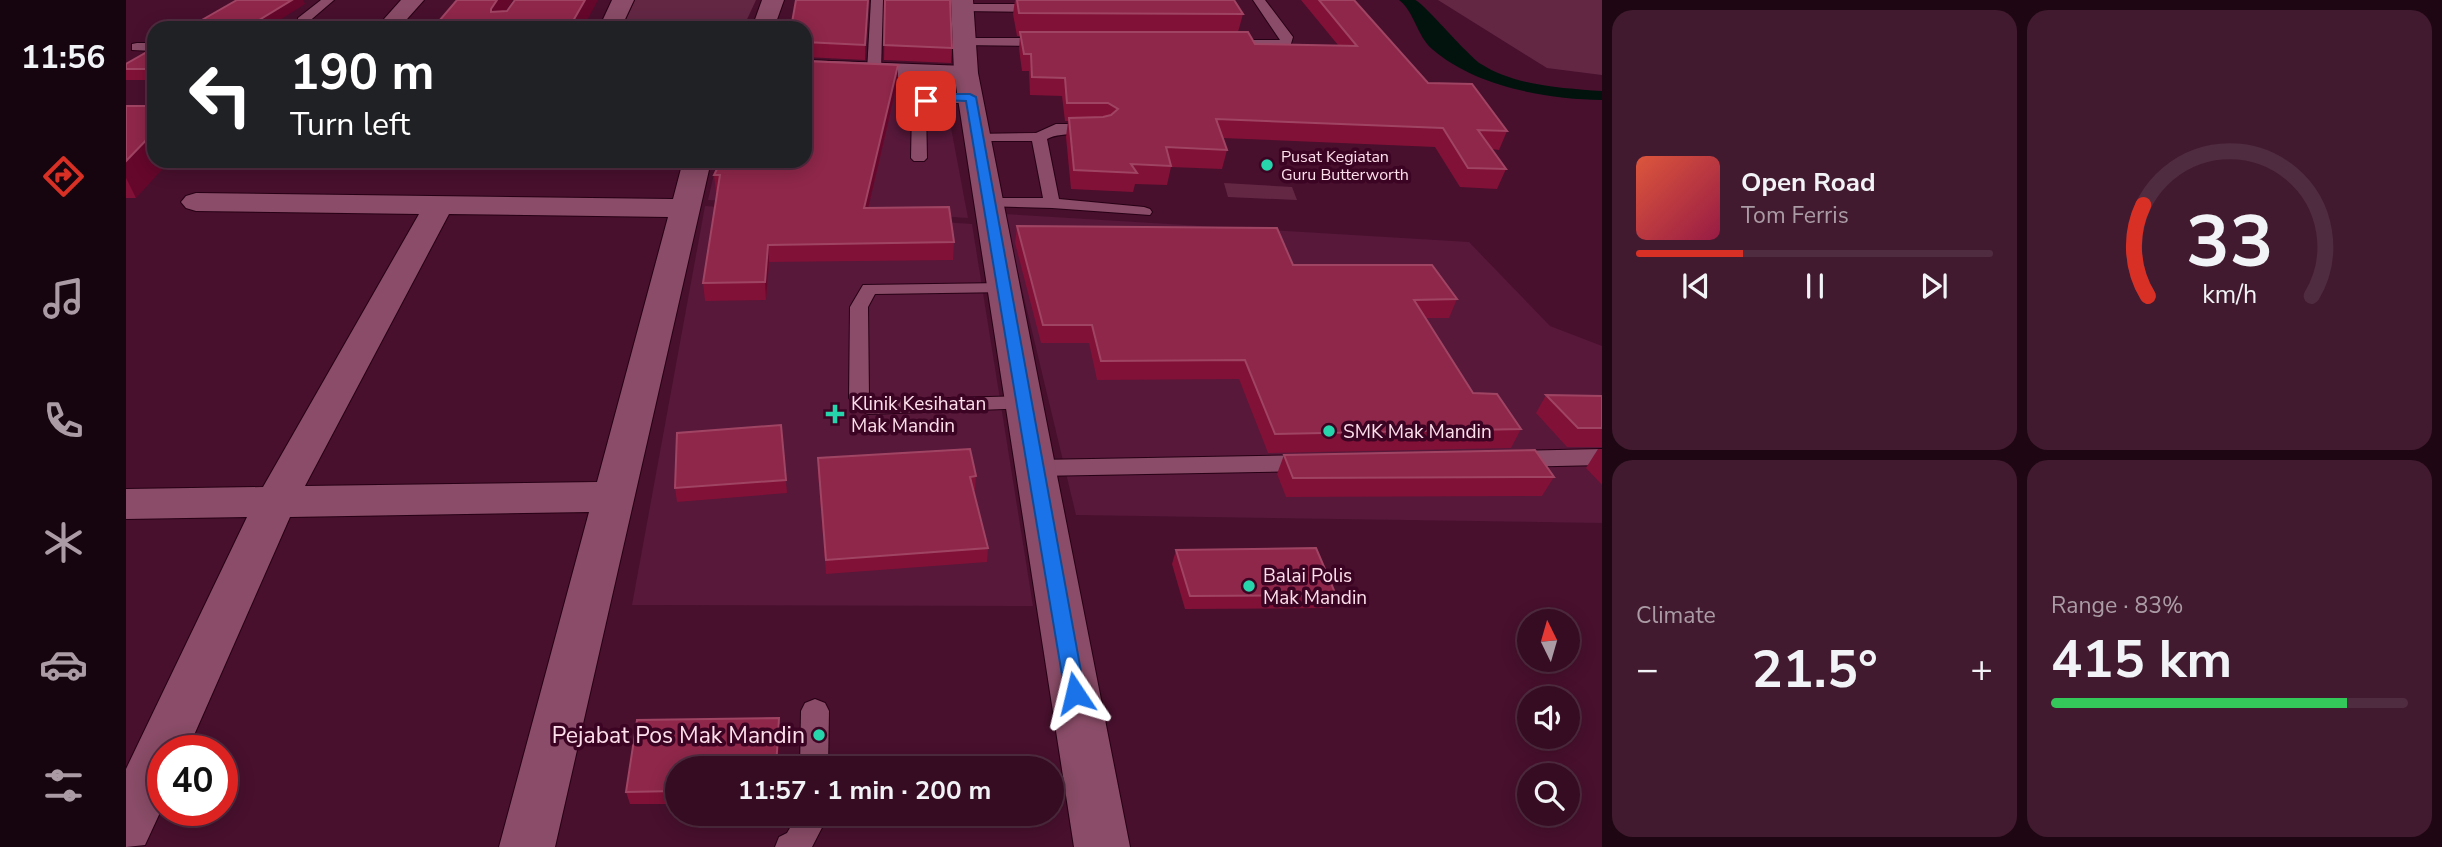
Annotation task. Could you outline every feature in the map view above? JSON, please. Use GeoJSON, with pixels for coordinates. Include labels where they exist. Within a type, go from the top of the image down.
{"type":"FeatureCollection","features":[{"type":"Feature","properties":{"kind":"street"},"geometry":{"type":"LineString","coordinates":[[393,21],[412,0]]}},
{"type":"Feature","properties":{"kind":"street"},"geometry":{"type":"LineString","coordinates":[[614,21],[624,0]]}},
{"type":"Feature","properties":{"kind":"street"},"geometry":{"type":"LineString","coordinates":[[766,21],[774,0]]}},
{"type":"Feature","properties":{"kind":"street"},"geometry":{"type":"LineString","coordinates":[[962,4],[967,71],[977,137],[1102,847]]}},
{"type":"Feature","properties":{"kind":"street"},"geometry":{"type":"LineString","coordinates":[[812,67],[874,71],[967,71]]}},
{"type":"Feature","properties":{"kind":"street"},"geometry":{"type":"LineString","coordinates":[[527,847],[695,168]]}},
{"type":"Feature","properties":{"kind":"street"},"geometry":{"type":"LineString","coordinates":[[196,202],[684,208]]}},
{"type":"Feature","properties":{"kind":"street"},"geometry":{"type":"LineString","coordinates":[[126,827],[276,501],[439,205]]}},
{"type":"Feature","properties":{"kind":"street"},"geometry":{"type":"LineString","coordinates":[[126,504],[612,496]]}},
{"type":"Feature","properties":{"kind":"lane"},"geometry":{"type":"LineString","coordinates":[[302,21],[328,0]]}},
{"type":"Feature","properties":{"kind":"lane"},"geometry":{"type":"LineString","coordinates":[[874,71],[877,0]]}},
{"type":"Feature","properties":{"kind":"lane"},"geometry":{"type":"LineString","coordinates":[[962,4],[1054,9]]}},
{"type":"Feature","properties":{"kind":"lane"},"geometry":{"type":"LineString","coordinates":[[1230,44],[1286,44],[1287,37],[1259,6]]}},
{"type":"Feature","properties":{"kind":"lane"},"geometry":{"type":"LineString","coordinates":[[919,158],[919,108],[926,101],[942,97],[967,71],[1062,43]]}},
{"type":"Feature","properties":{"kind":"lane"},"geometry":{"type":"LineString","coordinates":[[137,47],[147,47]]}},
{"type":"Feature","properties":{"kind":"lane"},"geometry":{"type":"LineString","coordinates":[[977,137],[1039,137],[1056,128],[1105,128]]}},
{"type":"Feature","properties":{"kind":"lane"},"geometry":{"type":"LineString","coordinates":[[1039,137],[1052,203]]}},
{"type":"Feature","properties":{"kind":"lane"},"geometry":{"type":"LineString","coordinates":[[989,203],[1052,203],[1144,212]]}},
{"type":"Feature","properties":{"kind":"lane"},"geometry":{"type":"LineString","coordinates":[[1004,288],[869,289],[859,307],[859,398],[868,407],[1024,402]]}},
{"type":"Feature","properties":{"kind":"lane"},"geometry":{"type":"LineString","coordinates":[[1490,460],[1602,457]]}},
{"type":"Feature","properties":{"kind":"lane"},"geometry":{"type":"LineString","coordinates":[[1036,468],[1325,463]]}},
{"type":"Feature","properties":{"kind":"lane"},"geometry":{"type":"LineString","coordinates":[[814,756],[815,711]]}},
{"type":"Feature","properties":{"kind":"lane"},"geometry":{"type":"LineString","coordinates":[[790,847],[799,844],[808,826]]}},
{"type":"Feature","properties":{"kind":"shaded area"},"geometry":{"type":"Polygon","coordinates":[[[635,0],[756,0],[746,21],[625,21],[635,0]]]}},
{"type":"Feature","properties":{"kind":"shaded area"},"geometry":{"type":"Polygon","coordinates":[[[1399,0],[1415,0],[1420,3],[1474,58],[1494,71],[1540,85],[1602,91],[1602,100],[1535,93],[1490,82],[1469,73],[1427,44],[1408,10],[1399,0]]]}},
{"type":"Feature","properties":{"kind":"shaded area"},"geometry":{"type":"Polygon","coordinates":[[[1438,0],[1602,0],[1602,75],[1547,68],[1438,0]]]}},
{"type":"Feature","properties":{"kind":"shaded area"},"geometry":{"type":"Polygon","coordinates":[[[812,76],[942,80],[968,218],[708,200],[715,168],[812,168],[812,76]]]}},
{"type":"Feature","properties":{"kind":"shaded area"},"geometry":{"type":"Polygon","coordinates":[[[1224,183],[1292,187],[1297,200],[1228,197],[1224,183]]]}},
{"type":"Feature","properties":{"kind":"shaded area","name":"Klinik Kesihatan Mak Mandin"},"geometry":{"type":"Polygon","coordinates":[[[705,206],[972,224],[1033,606],[632,605],[705,206]]]}},
{"type":"Feature","properties":{"kind":"shaded area","name":"SMK Mak Mandin"},"geometry":{"type":"Polygon","coordinates":[[[1004,214],[1469,242],[1550,326],[1602,346],[1602,523],[1076,515],[1004,214]]]}},
{"type":"Feature","properties":{"kind":"building"},"geometry":{"type":"Polygon","coordinates":[[[237,0],[292,0],[258,21],[200,21],[237,0]]]}},
{"type":"Feature","properties":{"kind":"building"},"geometry":{"type":"Polygon","coordinates":[[[457,0],[497,0],[491,12],[507,11],[515,0],[585,0],[573,21],[439,21],[457,0]]]}},
{"type":"Feature","properties":{"kind":"building"},"geometry":{"type":"Polygon","coordinates":[[[796,0],[868,0],[865,45],[812,42],[812,21],[792,21],[796,0]]]}},
{"type":"Feature","properties":{"kind":"building"},"geometry":{"type":"Polygon","coordinates":[[[885,0],[950,0],[952,48],[884,45],[885,0]]]}},
{"type":"Feature","properties":{"kind":"building"},"geometry":{"type":"Polygon","coordinates":[[[1017,0],[1234,0],[1243,14],[1019,13],[1017,0]]]}},
{"type":"Feature","properties":{"kind":"building"},"geometry":{"type":"Polygon","coordinates":[[[1319,0],[1354,0],[1428,83],[1472,84],[1507,131],[1478,130],[1506,169],[1468,168],[1443,128],[1216,119],[1227,150],[1166,147],[1171,166],[1131,164],[1137,173],[1074,170],[1069,118],[1103,117],[1118,109],[1108,103],[1067,103],[1065,78],[1032,77],[1031,54],[1024,54],[1020,32],[1248,32],[1255,44],[1357,46],[1319,0]]]}},
{"type":"Feature","properties":{"kind":"building"},"geometry":{"type":"Polygon","coordinates":[[[147,52],[147,69],[126,69],[126,64],[147,52]]]}},
{"type":"Feature","properties":{"kind":"building"},"geometry":{"type":"Polygon","coordinates":[[[812,61],[898,65],[864,208],[949,207],[954,242],[768,245],[765,282],[703,283],[720,175],[714,175],[718,168],[812,168],[812,61]]]}},
{"type":"Feature","properties":{"kind":"building"},"geometry":{"type":"Polygon","coordinates":[[[126,106],[147,106],[147,139],[126,161],[126,106]]]}},
{"type":"Feature","properties":{"kind":"building"},"geometry":{"type":"Polygon","coordinates":[[[1017,226],[1277,228],[1293,265],[1432,265],[1457,299],[1414,300],[1473,393],[1497,394],[1521,429],[1275,434],[1245,360],[1101,361],[1092,325],[1043,325],[1017,226]]]}},
{"type":"Feature","properties":{"kind":"building"},"geometry":{"type":"Polygon","coordinates":[[[1546,395],[1602,396],[1602,428],[1578,428],[1546,395]]]}},
{"type":"Feature","properties":{"kind":"building"},"geometry":{"type":"Polygon","coordinates":[[[781,425],[786,480],[675,488],[677,433],[781,425]]]}},
{"type":"Feature","properties":{"kind":"building"},"geometry":{"type":"Polygon","coordinates":[[[970,449],[976,476],[970,477],[988,548],[826,560],[818,458],[970,449]]]}},
{"type":"Feature","properties":{"kind":"building"},"geometry":{"type":"Polygon","coordinates":[[[1535,450],[1554,477],[1293,478],[1284,455],[1535,450]]]}},
{"type":"Feature","properties":{"kind":"building","name":"Balai Polis Mak Mandin"},"geometry":{"type":"Polygon","coordinates":[[[1316,548],[1336,595],[1190,596],[1176,550],[1316,548]]]}},
{"type":"Feature","properties":{"kind":"building"},"geometry":{"type":"Polygon","coordinates":[[[779,718],[777,756],[665,756],[665,791],[626,792],[637,720],[779,718]]]}},
{"type":"Feature","properties":{"kind":"place","name":"Pusat Kegiatan Guru Butterworth"},"geometry":{"type":"Point","coordinates":[1267,165]}},
{"type":"Feature","properties":{"kind":"place","name":"Klinik Kesihatan Mak Mandin"},"geometry":{"type":"Point","coordinates":[835,414]}},
{"type":"Feature","properties":{"kind":"place","name":"SMK Mak Mandin"},"geometry":{"type":"Point","coordinates":[1329,431]}},
{"type":"Feature","properties":{"kind":"place","name":"Balai Polis Mak Mandin"},"geometry":{"type":"Point","coordinates":[1249,586]}},
{"type":"Feature","properties":{"kind":"place","name":"Pejabat Pos Mak Mandin"},"geometry":{"type":"Point","coordinates":[819,735]}},
{"type":"Feature","properties":{"kind":"route"},"geometry":{"type":"LineString","coordinates":[[926,101],[942,97],[970,97],[1075,693]]}}]}
